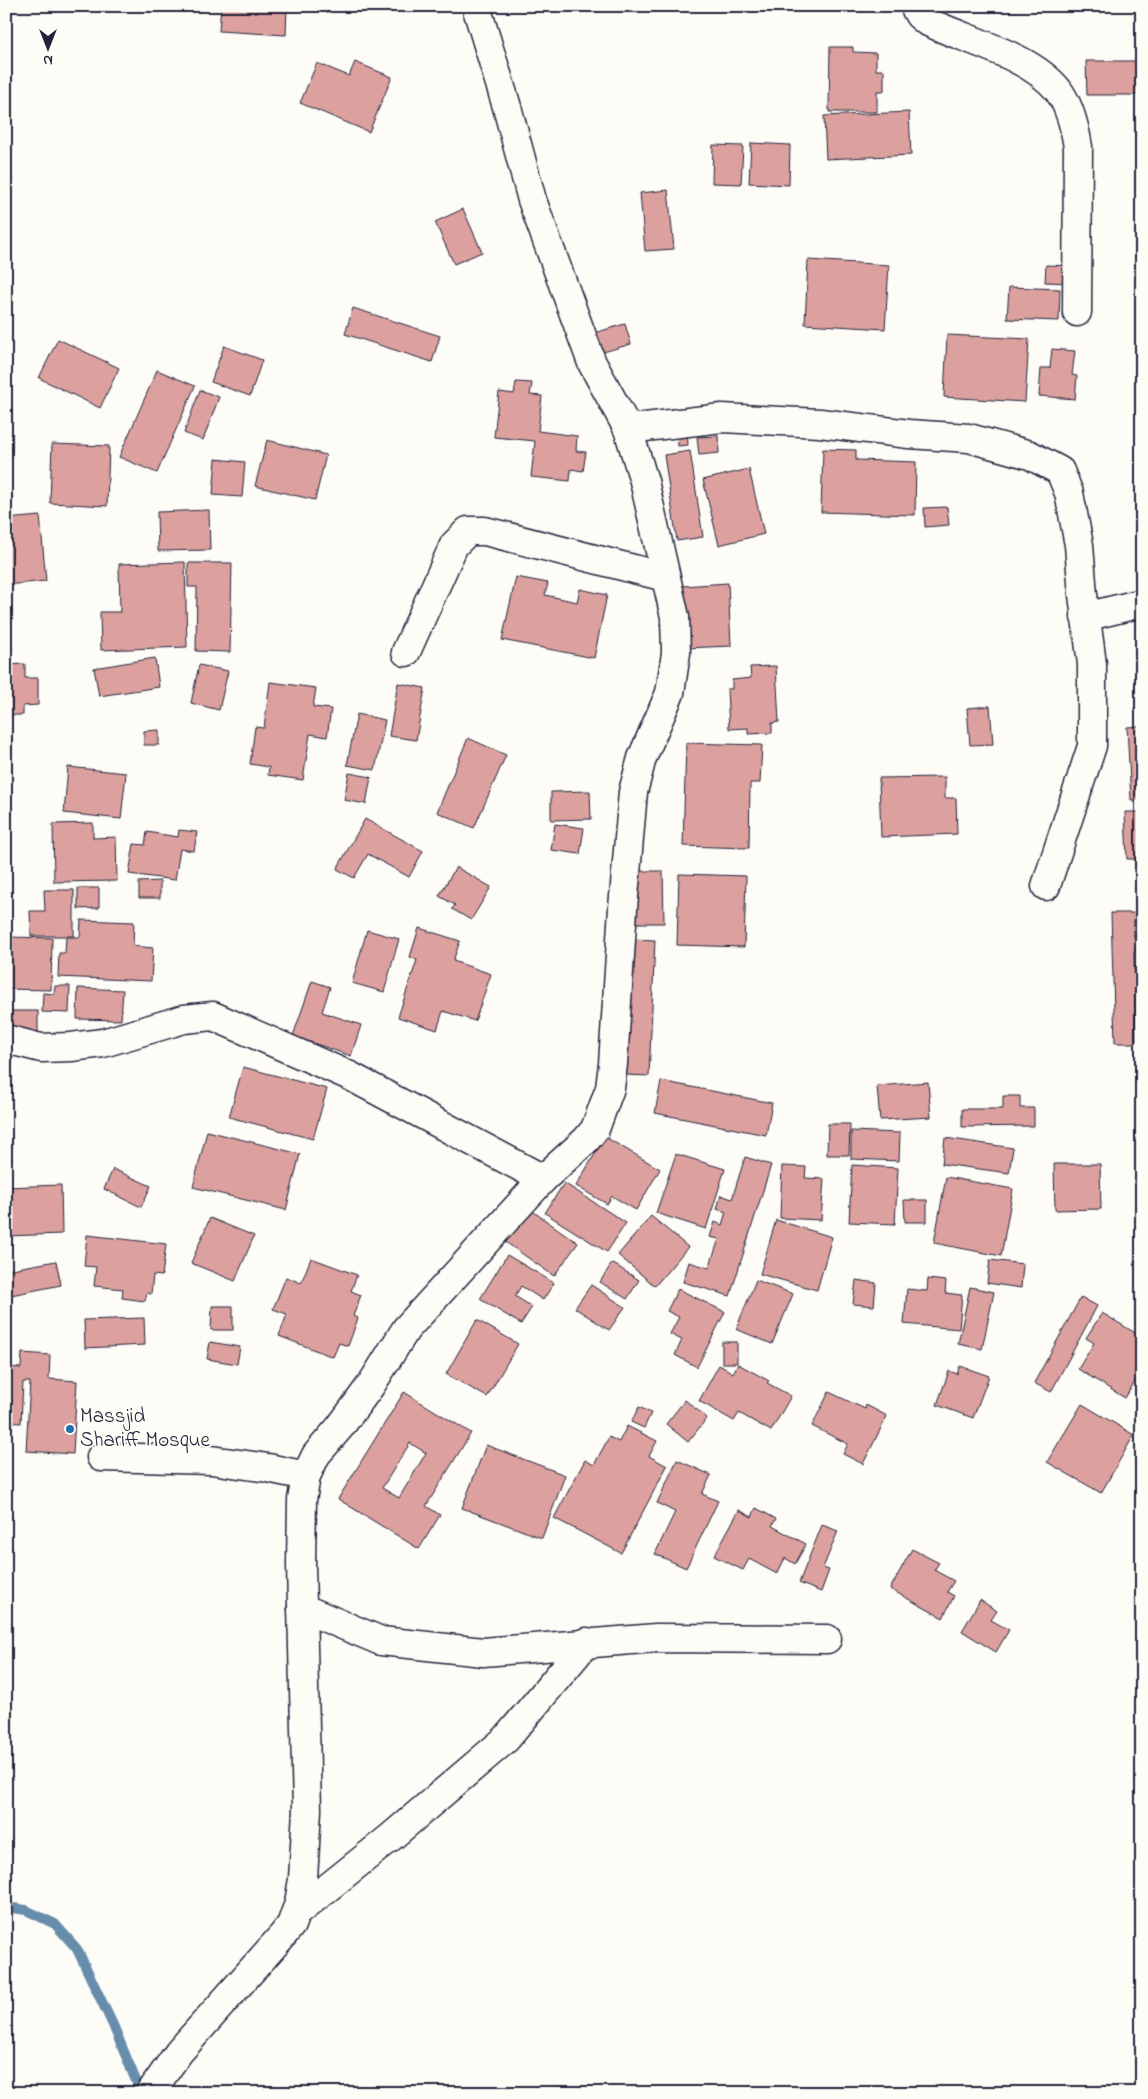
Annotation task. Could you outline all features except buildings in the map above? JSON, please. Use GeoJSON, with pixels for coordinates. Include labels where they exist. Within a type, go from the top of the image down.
{"type":"FeatureCollection","features":[{"type":"Feature","properties":{"kind":"street"},"geometry":{"type":"LineString","coordinates":[[150,2093],[179,2052],[284,1935],[295,1914],[303,1879],[307,1810],[302,1608],[302,1500],[306,1476],[316,1455],[340,1428],[372,1385],[406,1329],[543,1178],[586,1140],[595,1129],[610,1088],[622,908],[633,792],[642,758],[670,693],[676,653],[675,617],[644,481],[628,429],[592,363],[532,200],[507,107],[476,6]]}},
{"type":"Feature","properties":{"kind":"street"},"geometry":{"type":"LineString","coordinates":[[914,6],[919,15],[926,21],[983,44],[1029,68],[1057,89],[1064,100],[1075,130],[1078,147],[1077,312]]}},
{"type":"Feature","properties":{"kind":"street"},"geometry":{"type":"LineString","coordinates":[[628,429],[722,418],[820,423],[909,434],[969,438],[1030,455],[1060,471],[1069,493],[1079,545],[1085,617],[1092,664],[1092,746],[1046,886]]}},
{"type":"Feature","properties":{"kind":"street"},"geometry":{"type":"LineString","coordinates":[[406,652],[454,545],[468,531],[484,531],[665,577]]}},
{"type":"Feature","properties":{"kind":"street"},"geometry":{"type":"LineString","coordinates":[[1085,617],[1142,603]]}},
{"type":"Feature","properties":{"kind":"street"},"geometry":{"type":"LineString","coordinates":[[6,1039],[41,1048],[71,1047],[103,1043],[184,1019],[213,1016],[350,1076],[543,1178]]}},
{"type":"Feature","properties":{"kind":"street"},"geometry":{"type":"LineString","coordinates":[[102,1457],[211,1460],[268,1468],[306,1476]]}},
{"type":"Feature","properties":{"kind":"street"},"geometry":{"type":"LineString","coordinates":[[302,1608],[381,1640],[483,1652],[587,1642],[656,1638],[827,1639]]}},
{"type":"Feature","properties":{"kind":"street"},"geometry":{"type":"LineString","coordinates":[[295,1914],[391,1837],[506,1739],[587,1642]]}},
{"type":"Feature","properties":{"kind":"waterway"},"geometry":{"type":"LineString","coordinates":[[6,1907],[26,1910],[55,1924],[77,1949],[113,2025],[141,2093]]}},
{"type":"Feature","properties":{"kind":"place","name":"Massjid Shariff Mosque"},"geometry":{"type":"Point","coordinates":[70,1429]}}]}
